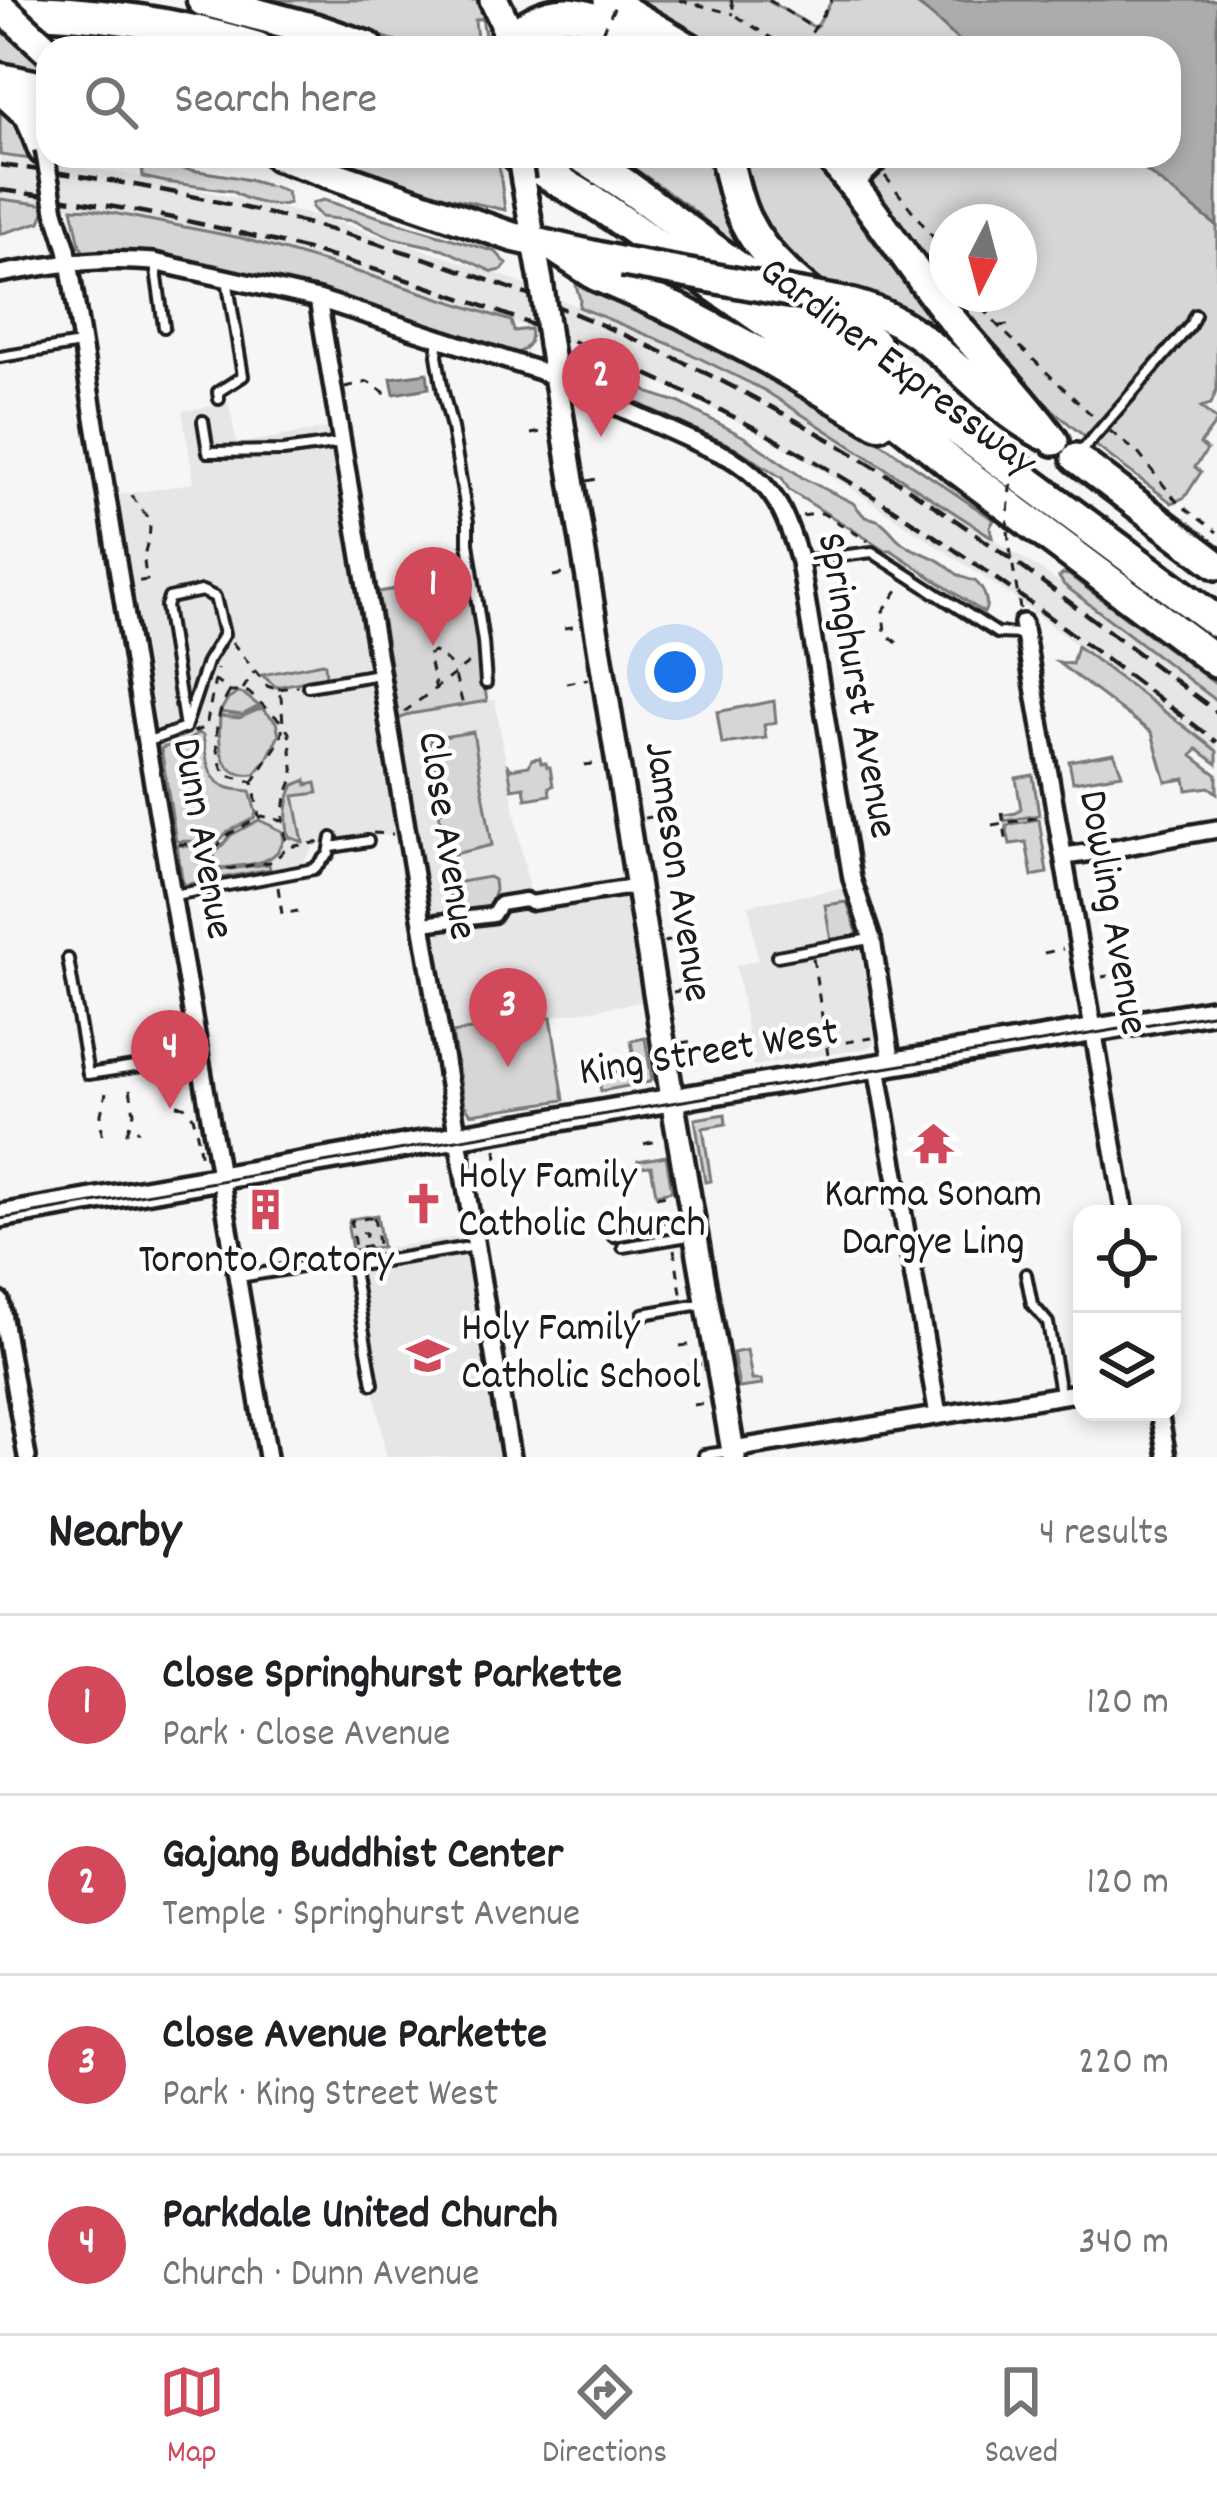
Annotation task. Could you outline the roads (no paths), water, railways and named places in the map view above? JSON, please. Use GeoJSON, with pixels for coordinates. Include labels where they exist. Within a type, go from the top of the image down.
{"type":"FeatureCollection","features":[{"type":"Feature","properties":{"kind":"highway"},"geometry":{"type":"LineString","coordinates":[[202,0],[333,36]]}},
{"type":"Feature","properties":{"kind":"highway"},"geometry":{"type":"LineString","coordinates":[[494,0],[506,36]]}},
{"type":"Feature","properties":{"kind":"highway"},"geometry":{"type":"LineString","coordinates":[[570,0],[632,36]]}},
{"type":"Feature","properties":{"kind":"highway"},"geometry":{"type":"LineString","coordinates":[[608,0],[670,36]]}},
{"type":"Feature","properties":{"kind":"highway"},"geometry":{"type":"LineString","coordinates":[[0,8],[89,14],[210,36]]}},
{"type":"Feature","properties":{"kind":"highway"},"geometry":{"type":"LineString","coordinates":[[0,8],[36,40]]}},
{"type":"Feature","properties":{"kind":"highway"},"geometry":{"type":"LineString","coordinates":[[516,36],[536,18],[560,12],[593,18],[631,36]]}},
{"type":"Feature","properties":{"kind":"highway"},"geometry":{"type":"LineString","coordinates":[[0,83],[36,88]]}},
{"type":"Feature","properties":{"kind":"highway"},"geometry":{"type":"LineString","coordinates":[[0,83],[36,125]]}},
{"type":"Feature","properties":{"kind":"highway"},"geometry":{"type":"LineString","coordinates":[[314,168],[546,246],[875,310],[912,330],[957,364],[1006,413],[1054,441],[950,317],[839,168]]}},
{"type":"Feature","properties":{"kind":"highway","name":"Gardiner Expressway"},"geometry":{"type":"LineString","coordinates":[[528,168],[602,207],[841,374],[951,463],[1217,662]]}},
{"type":"Feature","properties":{"kind":"highway","name":"Gardiner Expressway"},"geometry":{"type":"LineString","coordinates":[[598,168],[1217,622]]}},
{"type":"Feature","properties":{"kind":"highway"},"geometry":{"type":"LineString","coordinates":[[730,168],[746,221],[777,265],[886,352],[986,452]]}},
{"type":"Feature","properties":{"kind":"highway"},"geometry":{"type":"LineString","coordinates":[[546,246],[597,275],[682,312],[951,463]]}},
{"type":"Feature","properties":{"kind":"highway"},"geometry":{"type":"LineString","coordinates":[[1076,458],[1217,565]]}},
{"type":"Feature","properties":{"kind":"street","name":"Dunn Avenue"},"geometry":{"type":"LineString","coordinates":[[53,168],[268,1457]]}},
{"type":"Feature","properties":{"kind":"street","name":"Jameson Avenue"},"geometry":{"type":"LineString","coordinates":[[521,168],[546,246],[541,280],[555,379],[691,1234],[733,1452]]}},
{"type":"Feature","properties":{"kind":"street"},"geometry":{"type":"LineString","coordinates":[[854,185],[876,168]]}},
{"type":"Feature","properties":{"kind":"street","name":"Springhurst Avenue"},"geometry":{"type":"LineString","coordinates":[[0,274],[101,259],[154,262],[318,299],[555,379],[729,458],[763,483],[788,520],[800,562],[852,879],[872,939],[885,1066],[938,1415]]}},
{"type":"Feature","properties":{"kind":"street","name":"Close Avenue"},"geometry":{"type":"LineString","coordinates":[[318,299],[511,1457]]}},
{"type":"Feature","properties":{"kind":"street","name":"Dowling Avenue"},"geometry":{"type":"LineString","coordinates":[[1024,622],[1123,1205]]}},
{"type":"Feature","properties":{"kind":"street"},"geometry":{"type":"LineString","coordinates":[[1064,856],[1217,829]]}},
{"type":"Feature","properties":{"kind":"street"},"geometry":{"type":"LineString","coordinates":[[431,923],[494,915],[500,904],[626,888]]}},
{"type":"Feature","properties":{"kind":"street","name":"King Street West"},"geometry":{"type":"LineString","coordinates":[[0,1216],[1217,1010]]}},
{"type":"Feature","properties":{"kind":"street"},"geometry":{"type":"LineString","coordinates":[[0,1301],[27,1457]]}},
{"type":"Feature","properties":{"kind":"street"},"geometry":{"type":"LineString","coordinates":[[733,1452],[1073,1393]]}},
{"type":"Feature","properties":{"kind":"street"},"geometry":{"type":"LineString","coordinates":[[1161,1421],[1167,1457]]}},
{"type":"Feature","properties":{"kind":"lane"},"geometry":{"type":"LineString","coordinates":[[154,262],[164,327]]}},
{"type":"Feature","properties":{"kind":"lane"},"geometry":{"type":"LineString","coordinates":[[219,399],[218,392],[243,376],[227,277]]}},
{"type":"Feature","properties":{"kind":"lane"},"geometry":{"type":"LineString","coordinates":[[1076,458],[1195,315]]}},
{"type":"Feature","properties":{"kind":"lane"},"geometry":{"type":"LineString","coordinates":[[439,338],[443,392],[469,522],[486,682]]}},
{"type":"Feature","properties":{"kind":"lane"},"geometry":{"type":"LineString","coordinates":[[0,357],[81,344]]}},
{"type":"Feature","properties":{"kind":"lane"},"geometry":{"type":"LineString","coordinates":[[203,421],[208,452],[283,451],[342,443]]}},
{"type":"Feature","properties":{"kind":"lane"},"geometry":{"type":"LineString","coordinates":[[800,562],[872,552],[998,634],[1024,622]]}},
{"type":"Feature","properties":{"kind":"lane"},"geometry":{"type":"LineString","coordinates":[[202,591],[214,597],[228,638],[208,662],[185,728],[166,606],[169,598],[202,591]]}},
{"type":"Feature","properties":{"kind":"lane"},"geometry":{"type":"LineString","coordinates":[[308,686],[381,674]]}},
{"type":"Feature","properties":{"kind":"lane"},"geometry":{"type":"LineString","coordinates":[[146,742],[185,728]]}},
{"type":"Feature","properties":{"kind":"lane"},"geometry":{"type":"LineString","coordinates":[[172,896],[314,869],[329,854],[332,843],[368,841]]}},
{"type":"Feature","properties":{"kind":"lane"},"geometry":{"type":"LineString","coordinates":[[777,956],[872,939]]}},
{"type":"Feature","properties":{"kind":"lane"},"geometry":{"type":"LineString","coordinates":[[68,958],[88,1074],[201,1058]]}},
{"type":"Feature","properties":{"kind":"lane"},"geometry":{"type":"LineString","coordinates":[[613,1236],[691,1234]]}},
{"type":"Feature","properties":{"kind":"lane"},"geometry":{"type":"LineString","coordinates":[[623,1247],[691,1234]]}},
{"type":"Feature","properties":{"kind":"lane"},"geometry":{"type":"LineString","coordinates":[[365,1264],[476,1246]]}},
{"type":"Feature","properties":{"kind":"lane"},"geometry":{"type":"LineString","coordinates":[[238,1277],[351,1259],[373,1384]]}},
{"type":"Feature","properties":{"kind":"lane"},"geometry":{"type":"LineString","coordinates":[[1026,1274],[1032,1304],[1048,1323],[1060,1395]]}},
{"type":"Feature","properties":{"kind":"lane"},"geometry":{"type":"LineString","coordinates":[[644,1314],[707,1303]]}},
{"type":"Feature","properties":{"kind":"lane"},"geometry":{"type":"LineString","coordinates":[[704,1455],[733,1452]]}},
{"type":"Feature","properties":{"kind":"tram line"},"geometry":{"type":"LineString","coordinates":[[0,1219],[1217,1013]]}},
{"type":"Feature","properties":{"kind":"railway"},"geometry":{"type":"LineString","coordinates":[[0,165],[119,182],[353,236],[581,316],[797,421],[900,483],[1217,712]]}},
{"type":"Feature","properties":{"kind":"railway"},"geometry":{"type":"LineString","coordinates":[[0,190],[220,228],[327,256],[538,327],[640,371],[740,420],[887,505],[1217,742]]}},
{"type":"Feature","properties":{"kind":"place","name":"Gajang Buddhist Center"},"geometry":{"type":"Point","coordinates":[601,437]}},
{"type":"Feature","properties":{"kind":"place","name":"Close Springhurst Parkette"},"geometry":{"type":"Point","coordinates":[433,646]}},
{"type":"Feature","properties":{"kind":"place","name":"Close Avenue Parkette"},"geometry":{"type":"Point","coordinates":[508,1067]}},
{"type":"Feature","properties":{"kind":"place","name":"Parkdale United Church"},"geometry":{"type":"Point","coordinates":[170,1109]}},
{"type":"Feature","properties":{"kind":"place","name":"Karma Sonam Dargye Ling"},"geometry":{"type":"Point","coordinates":[933,1143]}},
{"type":"Feature","properties":{"kind":"place","name":"Holy Family Catholic Church"},"geometry":{"type":"Point","coordinates":[424,1203]}},
{"type":"Feature","properties":{"kind":"place","name":"Toronto Oratory"},"geometry":{"type":"Point","coordinates":[266,1209]}},
{"type":"Feature","properties":{"kind":"place","name":"Holy Family Catholic School"},"geometry":{"type":"Point","coordinates":[427,1355]}}]}
